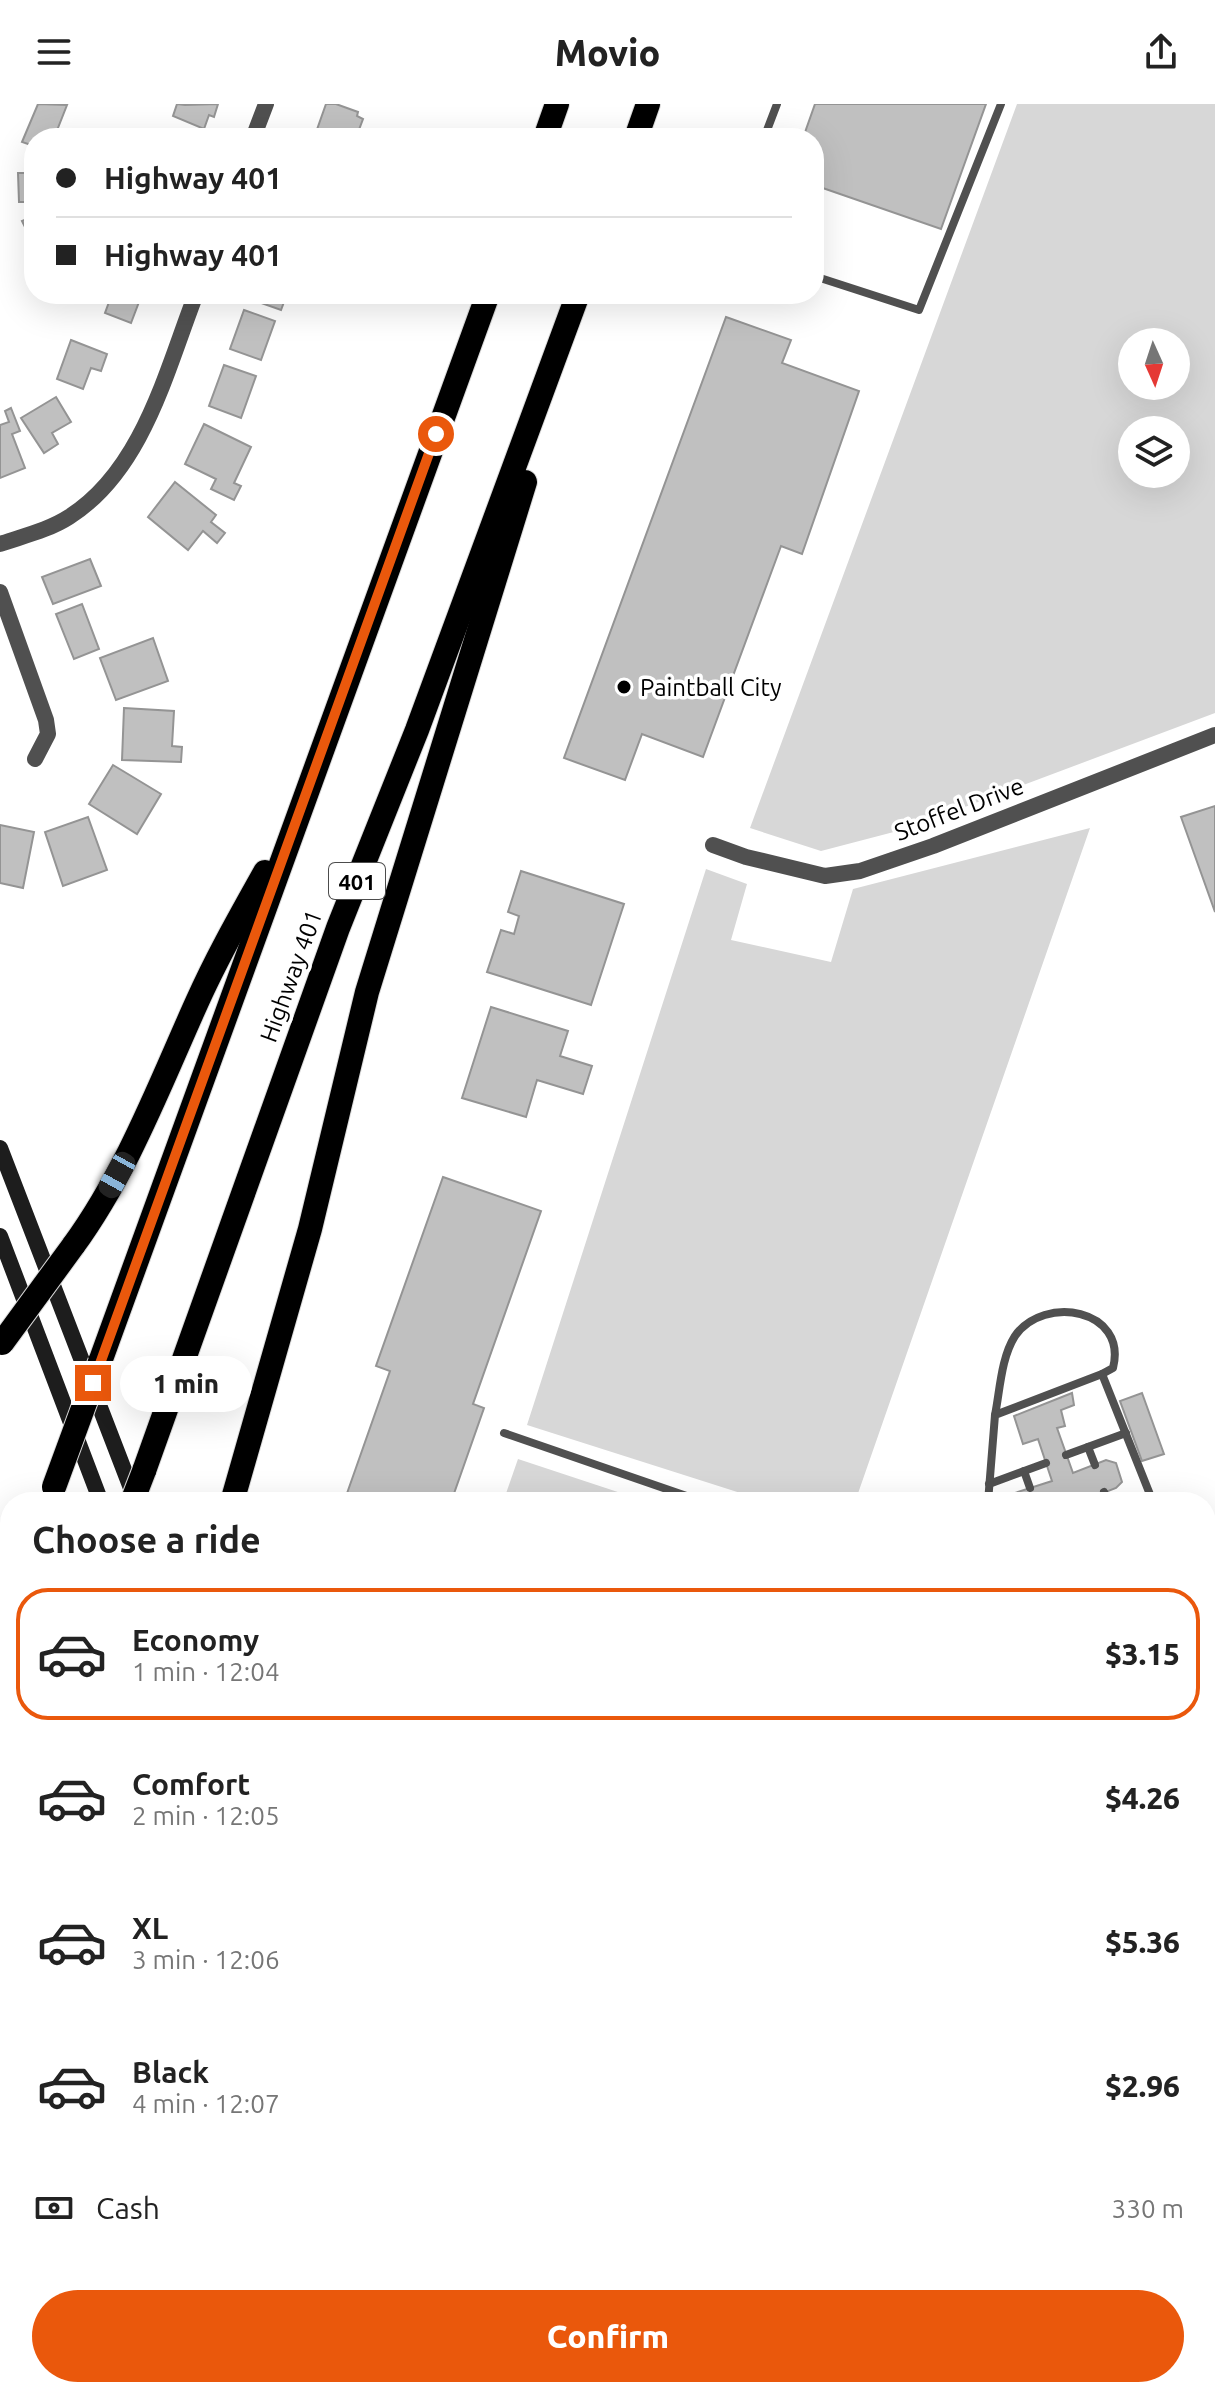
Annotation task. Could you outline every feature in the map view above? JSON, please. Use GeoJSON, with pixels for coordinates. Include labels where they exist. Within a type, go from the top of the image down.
{"type":"FeatureCollection","features":[{"type":"Feature","properties":{"kind":"highway"},"geometry":{"type":"LineString","coordinates":[[549,128],[557,104]]}},
{"type":"Feature","properties":{"kind":"highway"},"geometry":{"type":"LineString","coordinates":[[640,128],[648,104]]}},
{"type":"Feature","properties":{"kind":"highway","name":"Highway 401"},"geometry":{"type":"LineString","coordinates":[[52,1492],[484,304]]}},
{"type":"Feature","properties":{"kind":"highway","name":"Highway 401"},"geometry":{"type":"LineString","coordinates":[[137,1492],[338,928],[417,730],[574,304]]}},
{"type":"Feature","properties":{"kind":"highway"},"geometry":{"type":"LineString","coordinates":[[235,1492],[310,1229],[367,992],[521,495],[560,344]]}},
{"type":"Feature","properties":{"kind":"highway"},"geometry":{"type":"LineString","coordinates":[[1,1344],[91,1222],[117,1175],[225,942],[298,815]]}},
{"type":"Feature","properties":{"kind":"main road"},"geometry":{"type":"LineString","coordinates":[[0,1148],[130,1492]]}},
{"type":"Feature","properties":{"kind":"main road"},"geometry":{"type":"LineString","coordinates":[[0,1236],[97,1492]]}},
{"type":"Feature","properties":{"kind":"street"},"geometry":{"type":"LineString","coordinates":[[257,128],[266,104]]}},
{"type":"Feature","properties":{"kind":"street"},"geometry":{"type":"LineString","coordinates":[[0,544],[69,517],[93,498],[116,472],[146,420],[192,304]]}},
{"type":"Feature","properties":{"kind":"street"},"geometry":{"type":"LineString","coordinates":[[0,592],[46,720],[48,734],[35,759]]}},
{"type":"Feature","properties":{"kind":"street","name":"Stoffel Drive"},"geometry":{"type":"LineString","coordinates":[[713,845],[746,857],[825,876],[860,871],[933,846],[1215,735]]}},
{"type":"Feature","properties":{"kind":"lane"},"geometry":{"type":"LineString","coordinates":[[768,128],[777,104]]}},
{"type":"Feature","properties":{"kind":"lane"},"geometry":{"type":"LineString","coordinates":[[824,279],[919,310],[1001,104]]}},
{"type":"Feature","properties":{"kind":"lane"},"geometry":{"type":"LineString","coordinates":[[989,1492],[995,1415],[1007,1353],[1024,1325],[1038,1316],[1075,1313],[1102,1324],[1111,1336],[1116,1356],[1113,1368],[995,1415]]}},
{"type":"Feature","properties":{"kind":"lane"},"geometry":{"type":"LineString","coordinates":[[1102,1374],[1148,1492]]}},
{"type":"Feature","properties":{"kind":"lane"},"geometry":{"type":"LineString","coordinates":[[504,1433],[675,1492]]}},
{"type":"Feature","properties":{"kind":"lane"},"geometry":{"type":"LineString","coordinates":[[1066,1455],[1126,1433]]}},
{"type":"Feature","properties":{"kind":"lane"},"geometry":{"type":"LineString","coordinates":[[1088,1447],[1095,1465]]}},
{"type":"Feature","properties":{"kind":"lane"},"geometry":{"type":"LineString","coordinates":[[989,1484],[1046,1463]]}},
{"type":"Feature","properties":{"kind":"lane"},"geometry":{"type":"LineString","coordinates":[[1024,1471],[1030,1488]]}},
{"type":"Feature","properties":{"kind":"shaded area"},"geometry":{"type":"Polygon","coordinates":[[[1017,104],[1215,104],[1215,713],[909,828],[821,851],[750,828],[1017,104]]]}},
{"type":"Feature","properties":{"kind":"shaded area"},"geometry":{"type":"Polygon","coordinates":[[[1090,828],[858,1492],[738,1492],[527,1425],[706,869],[747,884],[731,940],[831,962],[853,889],[1090,828]]]}},
{"type":"Feature","properties":{"kind":"shaded area"},"geometry":{"type":"Polygon","coordinates":[[[518,1459],[618,1492],[506,1492],[518,1459]]]}},
{"type":"Feature","properties":{"kind":"building"},"geometry":{"type":"Polygon","coordinates":[[[38,104],[67,105],[58,128],[28,128],[38,104]]]}},
{"type":"Feature","properties":{"kind":"building"},"geometry":{"type":"Polygon","coordinates":[[[177,104],[218,104],[214,117],[209,115],[204,128],[173,116],[177,104]]]}},
{"type":"Feature","properties":{"kind":"building"},"geometry":{"type":"Polygon","coordinates":[[[326,104],[336,104],[358,112],[357,116],[363,119],[360,128],[318,128],[326,104]]]}},
{"type":"Feature","properties":{"kind":"building"},"geometry":{"type":"Polygon","coordinates":[[[815,104],[986,104],[941,229],[824,188],[824,128],[807,128],[815,104]]]}},
{"type":"Feature","properties":{"kind":"building"},"geometry":{"type":"Polygon","coordinates":[[[18,173],[24,173],[24,202],[19,202],[18,173]]]}},
{"type":"Feature","properties":{"kind":"building"},"geometry":{"type":"Polygon","coordinates":[[[108,304],[138,304],[131,323],[105,313],[108,304]]]}},
{"type":"Feature","properties":{"kind":"building"},"geometry":{"type":"Polygon","coordinates":[[[264,304],[283,304],[281,310],[264,304]]]}},
{"type":"Feature","properties":{"kind":"building"},"geometry":{"type":"Polygon","coordinates":[[[244,310],[275,321],[261,360],[230,349],[244,310]]]}},
{"type":"Feature","properties":{"kind":"building"},"geometry":{"type":"Polygon","coordinates":[[[726,317],[791,340],[782,363],[859,391],[802,554],[781,546],[703,757],[642,734],[625,780],[564,758],[726,317]]]}},
{"type":"Feature","properties":{"kind":"building"},"geometry":{"type":"Polygon","coordinates":[[[71,340],[107,354],[101,371],[91,368],[83,389],[57,379],[71,340]]]}},
{"type":"Feature","properties":{"kind":"building"},"geometry":{"type":"Polygon","coordinates":[[[224,365],[256,376],[241,418],[209,406],[224,365]]]}},
{"type":"Feature","properties":{"kind":"building"},"geometry":{"type":"Polygon","coordinates":[[[56,397],[71,422],[52,433],[58,444],[44,453],[21,418],[56,397]]]}},
{"type":"Feature","properties":{"kind":"building"},"geometry":{"type":"Polygon","coordinates":[[[11,408],[20,431],[12,434],[25,468],[0,478],[0,425],[9,422],[5,411],[11,408]]]}},
{"type":"Feature","properties":{"kind":"building"},"geometry":{"type":"Polygon","coordinates":[[[204,424],[251,447],[234,483],[241,486],[234,500],[211,489],[216,479],[185,464],[204,424]]]}},
{"type":"Feature","properties":{"kind":"building"},"geometry":{"type":"Polygon","coordinates":[[[175,482],[216,515],[211,522],[225,533],[217,543],[203,531],[188,550],[148,517],[175,482]]]}},
{"type":"Feature","properties":{"kind":"building"},"geometry":{"type":"Polygon","coordinates":[[[90,559],[101,586],[53,604],[42,577],[90,559]]]}},
{"type":"Feature","properties":{"kind":"building"},"geometry":{"type":"Polygon","coordinates":[[[82,604],[99,649],[74,659],[56,614],[82,604]]]}},
{"type":"Feature","properties":{"kind":"building"},"geometry":{"type":"Polygon","coordinates":[[[153,638],[168,681],[116,700],[100,658],[153,638]]]}},
{"type":"Feature","properties":{"kind":"building"},"geometry":{"type":"Polygon","coordinates":[[[124,708],[174,711],[172,746],[182,747],[181,762],[122,760],[124,708]]]}},
{"type":"Feature","properties":{"kind":"building"},"geometry":{"type":"Polygon","coordinates":[[[113,765],[161,794],[137,834],[89,804],[113,765]]]}},
{"type":"Feature","properties":{"kind":"building"},"geometry":{"type":"Polygon","coordinates":[[[1215,806],[1215,912],[1181,817],[1215,806]]]}},
{"type":"Feature","properties":{"kind":"building"},"geometry":{"type":"Polygon","coordinates":[[[88,817],[107,870],[63,886],[45,832],[88,817]]]}},
{"type":"Feature","properties":{"kind":"building"},"geometry":{"type":"Polygon","coordinates":[[[0,825],[34,832],[23,888],[0,883],[0,825]]]}},
{"type":"Feature","properties":{"kind":"building"},"geometry":{"type":"Polygon","coordinates":[[[521,871],[624,904],[591,1005],[487,972],[501,930],[514,934],[519,916],[508,912],[521,871]]]}},
{"type":"Feature","properties":{"kind":"building"},"geometry":{"type":"Polygon","coordinates":[[[491,1007],[568,1031],[560,1056],[592,1066],[583,1094],[537,1080],[526,1117],[462,1098],[491,1007]]]}},
{"type":"Feature","properties":{"kind":"building"},"geometry":{"type":"Polygon","coordinates":[[[443,1177],[541,1211],[473,1404],[484,1408],[455,1492],[347,1492],[390,1371],[376,1366],[443,1177]]]}},
{"type":"Feature","properties":{"kind":"building"},"geometry":{"type":"Polygon","coordinates":[[[1072,1393],[1074,1405],[1061,1410],[1065,1426],[1057,1428],[1073,1473],[1106,1460],[1116,1463],[1122,1482],[1106,1492],[1018,1492],[1052,1481],[1038,1439],[1023,1444],[1014,1416],[1072,1393]]]}},
{"type":"Feature","properties":{"kind":"building"},"geometry":{"type":"Polygon","coordinates":[[[1142,1393],[1164,1454],[1142,1461],[1120,1401],[1142,1393]]]}},
{"type":"Feature","properties":{"kind":"place","name":"Paintball City"},"geometry":{"type":"Point","coordinates":[624,687]}},
{"type":"Feature","properties":{"kind":"route"},"geometry":{"type":"LineString","coordinates":[[93,1383],[436,434]]}}]}
